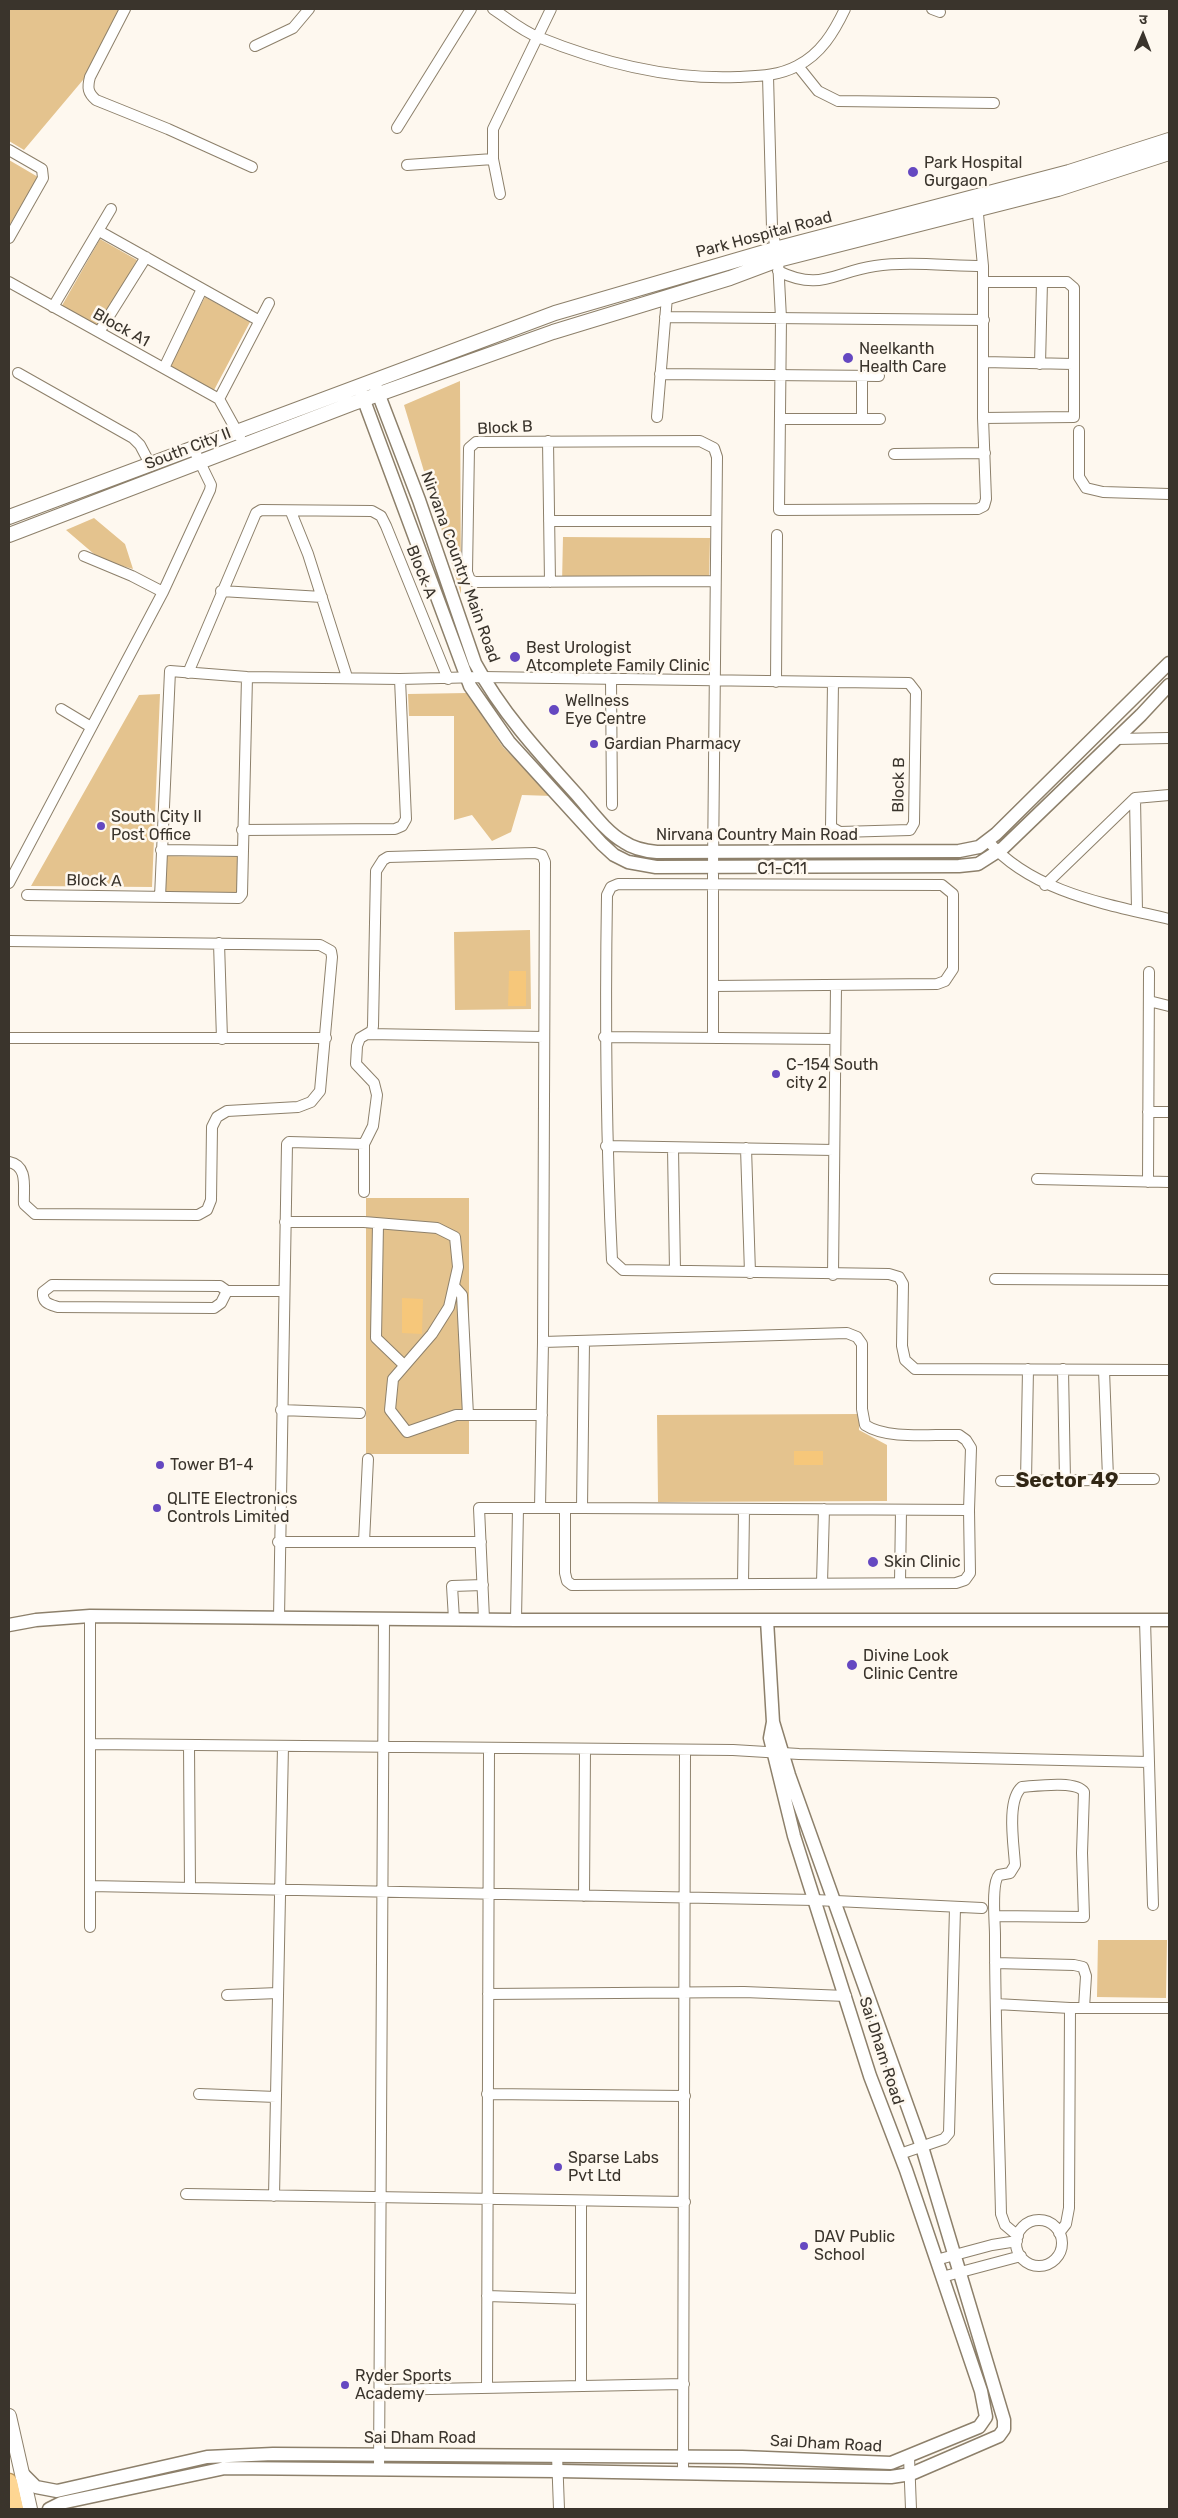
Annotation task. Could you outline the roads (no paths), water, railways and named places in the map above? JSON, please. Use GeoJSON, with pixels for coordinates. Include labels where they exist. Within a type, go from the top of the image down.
{"type":"FeatureCollection","features":[{"type":"Feature","properties":{"kind":"highway"},"geometry":{"type":"LineString","coordinates":[[15,2477],[15,2509]]}},
{"type":"Feature","properties":{"kind":"main road","name":"Park Hospital Road"},"geometry":{"type":"LineString","coordinates":[[374,382],[555,313],[777,260],[977,204],[1169,140]]}},
{"type":"Feature","properties":{"kind":"main road","name":"Park Hospital Road"},"geometry":{"type":"LineString","coordinates":[[977,204],[1058,189],[1169,152]]}},
{"type":"Feature","properties":{"kind":"main road","name":"Park Hospital Road"},"geometry":{"type":"LineString","coordinates":[[380,395],[552,332],[730,278],[777,260]]}},
{"type":"Feature","properties":{"kind":"main road","name":"South City II"},"geometry":{"type":"LineString","coordinates":[[14,533],[244,447],[362,394],[374,382]]}},
{"type":"Feature","properties":{"kind":"main road","name":"South City II"},"geometry":{"type":"LineString","coordinates":[[9,517],[238,432],[362,394],[380,395]]}},
{"type":"Feature","properties":{"kind":"main road"},"geometry":{"type":"LineString","coordinates":[[9,2416],[15,2477],[30,2509]]}},
{"type":"Feature","properties":{"kind":"street"},"geometry":{"type":"LineString","coordinates":[[125,9],[90,77],[88,85],[90,94],[96,100],[168,129],[252,167]]}},
{"type":"Feature","properties":{"kind":"street"},"geometry":{"type":"LineString","coordinates":[[255,46],[293,28],[309,9]]}},
{"type":"Feature","properties":{"kind":"street"},"geometry":{"type":"LineString","coordinates":[[397,128],[471,9]]}},
{"type":"Feature","properties":{"kind":"street"},"geometry":{"type":"LineString","coordinates":[[493,9],[536,36],[613,63],[660,74],[708,79],[768,76],[798,66],[816,53],[828,40],[845,9]]}},
{"type":"Feature","properties":{"kind":"street"},"geometry":{"type":"LineString","coordinates":[[500,194],[493,159],[493,129],[536,36],[551,9]]}},
{"type":"Feature","properties":{"kind":"street"},"geometry":{"type":"LineString","coordinates":[[798,66],[818,91],[838,101],[994,103]]}},
{"type":"Feature","properties":{"kind":"street"},"geometry":{"type":"LineString","coordinates":[[768,76],[769,159],[781,318],[779,510],[978,509],[984,506],[986,499],[983,418],[983,266],[977,204]]}},
{"type":"Feature","properties":{"kind":"street"},"geometry":{"type":"LineString","coordinates":[[9,150],[42,169],[43,172],[43,178],[9,238]]}},
{"type":"Feature","properties":{"kind":"street"},"geometry":{"type":"LineString","coordinates":[[407,165],[493,159]]}},
{"type":"Feature","properties":{"kind":"street"},"geometry":{"type":"LineString","coordinates":[[53,307],[111,210]]}},
{"type":"Feature","properties":{"kind":"street"},"geometry":{"type":"LineString","coordinates":[[99,231],[258,320]]}},
{"type":"Feature","properties":{"kind":"street"},"geometry":{"type":"LineString","coordinates":[[99,332],[146,257]]}},
{"type":"Feature","properties":{"kind":"street"},"geometry":{"type":"LineString","coordinates":[[777,260],[797,280],[807,282],[875,266],[983,266]]}},
{"type":"Feature","properties":{"kind":"street","name":"Block A1"},"geometry":{"type":"LineString","coordinates":[[9,282],[219,399]]}},
{"type":"Feature","properties":{"kind":"street"},"geometry":{"type":"LineString","coordinates":[[983,282],[1067,282],[1074,288],[1074,417],[983,418]]}},
{"type":"Feature","properties":{"kind":"street"},"geometry":{"type":"LineString","coordinates":[[1040,364],[1042,282]]}},
{"type":"Feature","properties":{"kind":"street"},"geometry":{"type":"LineString","coordinates":[[164,368],[202,289]]}},
{"type":"Feature","properties":{"kind":"street"},"geometry":{"type":"LineString","coordinates":[[657,417],[667,297]]}},
{"type":"Feature","properties":{"kind":"street"},"geometry":{"type":"LineString","coordinates":[[244,447],[238,432],[219,399],[258,320],[269,303]]}},
{"type":"Feature","properties":{"kind":"street"},"geometry":{"type":"LineString","coordinates":[[665,317],[984,320]]}},
{"type":"Feature","properties":{"kind":"street"},"geometry":{"type":"LineString","coordinates":[[984,362],[1073,364]]}},
{"type":"Feature","properties":{"kind":"street"},"geometry":{"type":"LineString","coordinates":[[18,373],[133,438],[140,445],[150,464]]}},
{"type":"Feature","properties":{"kind":"street"},"geometry":{"type":"LineString","coordinates":[[660,374],[879,376]]}},
{"type":"Feature","properties":{"kind":"street"},"geometry":{"type":"LineString","coordinates":[[862,376],[862,419]]}},
{"type":"Feature","properties":{"kind":"street","name":"Nirvana Country Main Road"},"geometry":{"type":"LineString","coordinates":[[374,382],[419,500],[472,654],[482,677],[521,732],[601,822],[622,842],[644,851],[713,846],[959,851],[974,849],[988,841],[1130,704],[1169,663]]}},
{"type":"Feature","properties":{"kind":"street","name":"Nirvana Country Main Road"},"geometry":{"type":"LineString","coordinates":[[362,394],[405,506],[448,632],[468,678],[492,720],[509,742],[590,833],[614,855],[642,866],[713,875],[978,864],[998,852],[1116,739],[1169,684]]}},
{"type":"Feature","properties":{"kind":"street"},"geometry":{"type":"LineString","coordinates":[[780,419],[880,419]]}},
{"type":"Feature","properties":{"kind":"street"},"geometry":{"type":"LineString","coordinates":[[1079,431],[1079,477],[1086,488],[1104,492],[1169,494]]}},
{"type":"Feature","properties":{"kind":"street","name":"Block B"},"geometry":{"type":"LineString","coordinates":[[548,441],[550,582]]}},
{"type":"Feature","properties":{"kind":"street","name":"Block B"},"geometry":{"type":"LineString","coordinates":[[713,1038],[717,456],[710,444],[700,441],[476,442],[469,448],[467,572],[470,580],[475,582],[715,581]]}},
{"type":"Feature","properties":{"kind":"street"},"geometry":{"type":"LineString","coordinates":[[10,879],[163,592],[210,490],[211,485],[193,448]]}},
{"type":"Feature","properties":{"kind":"street"},"geometry":{"type":"LineString","coordinates":[[894,454],[985,453]]}},
{"type":"Feature","properties":{"kind":"street","name":"Block A"},"geometry":{"type":"LineString","coordinates":[[188,673],[221,591],[256,513],[261,510],[291,512],[372,511],[381,516],[448,679]]}},
{"type":"Feature","properties":{"kind":"street"},"geometry":{"type":"LineString","coordinates":[[291,512],[322,597],[347,678]]}},
{"type":"Feature","properties":{"kind":"street"},"geometry":{"type":"LineString","coordinates":[[549,521],[716,521]]}},
{"type":"Feature","properties":{"kind":"street"},"geometry":{"type":"LineString","coordinates":[[9,522],[14,533]]}},
{"type":"Feature","properties":{"kind":"street"},"geometry":{"type":"LineString","coordinates":[[776,682],[777,535]]}},
{"type":"Feature","properties":{"kind":"street"},"geometry":{"type":"LineString","coordinates":[[84,556],[132,576],[163,592]]}},
{"type":"Feature","properties":{"kind":"street"},"geometry":{"type":"LineString","coordinates":[[221,591],[322,597]]}},
{"type":"Feature","properties":{"kind":"street"},"geometry":{"type":"LineString","coordinates":[[160,897],[170,672],[247,677],[448,679]]}},
{"type":"Feature","properties":{"kind":"street","name":"Block A"},"geometry":{"type":"LineString","coordinates":[[27,895],[239,898],[242,894],[247,677]]}},
{"type":"Feature","properties":{"kind":"street","name":"Block B"},"geometry":{"type":"LineString","coordinates":[[448,679],[482,677],[904,683],[914,688],[914,823],[910,830],[840,832],[831,827],[833,682]]}},
{"type":"Feature","properties":{"kind":"street"},"geometry":{"type":"LineString","coordinates":[[611,679],[612,805]]}},
{"type":"Feature","properties":{"kind":"street"},"geometry":{"type":"LineString","coordinates":[[242,830],[395,829],[402,826],[406,819],[400,680]]}},
{"type":"Feature","properties":{"kind":"street"},"geometry":{"type":"LineString","coordinates":[[61,709],[91,727]]}},
{"type":"Feature","properties":{"kind":"street"},"geometry":{"type":"LineString","coordinates":[[1116,739],[1169,738]]}},
{"type":"Feature","properties":{"kind":"street"},"geometry":{"type":"LineString","coordinates":[[1045,884],[1135,798],[1169,795]]}},
{"type":"Feature","properties":{"kind":"street"},"geometry":{"type":"LineString","coordinates":[[1135,798],[1137,911]]}},
{"type":"Feature","properties":{"kind":"street"},"geometry":{"type":"LineString","coordinates":[[988,841],[998,852],[1045,884],[1137,911],[1169,918]]}},
{"type":"Feature","properties":{"kind":"street"},"geometry":{"type":"LineString","coordinates":[[161,850],[242,851]]}},
{"type":"Feature","properties":{"kind":"street"},"geometry":{"type":"LineString","coordinates":[[364,1192],[364,1144],[372,1126],[377,1095],[374,1083],[356,1064],[356,1055],[360,1038],[368,1034],[374,1026],[374,880],[376,871],[383,860],[388,857],[535,853],[542,855],[544,862],[544,1037],[543,1342],[540,1508]]}},
{"type":"Feature","properties":{"kind":"street","name":"C1-C11"},"geometry":{"type":"LineString","coordinates":[[604,1037],[607,895],[611,887],[618,884],[713,875],[942,885],[950,889],[955,900],[953,969],[945,981],[937,984],[836,985]]}},
{"type":"Feature","properties":{"kind":"street"},"geometry":{"type":"LineString","coordinates":[[9,941],[320,945],[331,951],[326,1038],[320,1091],[311,1102],[298,1107],[227,1111],[217,1117],[212,1127],[212,1200],[207,1210],[198,1216],[35,1214],[24,1204],[23,1171],[18,1164],[9,1162]]}},
{"type":"Feature","properties":{"kind":"street"},"geometry":{"type":"LineString","coordinates":[[219,943],[222,1039]]}},
{"type":"Feature","properties":{"kind":"street"},"geometry":{"type":"LineString","coordinates":[[1148,1182],[1149,972]]}},
{"type":"Feature","properties":{"kind":"street"},"geometry":{"type":"LineString","coordinates":[[713,986],[836,985],[833,1275]]}},
{"type":"Feature","properties":{"kind":"street"},"geometry":{"type":"LineString","coordinates":[[1149,1001],[1169,1006]]}},
{"type":"Feature","properties":{"kind":"street"},"geometry":{"type":"LineString","coordinates":[[368,1034],[544,1037]]}},
{"type":"Feature","properties":{"kind":"street"},"geometry":{"type":"LineString","coordinates":[[835,1039],[604,1037],[606,1146],[612,1260],[623,1270],[833,1275],[889,1274],[899,1277],[902,1284],[902,1346],[905,1360],[915,1369],[1169,1370]]}},
{"type":"Feature","properties":{"kind":"street"},"geometry":{"type":"LineString","coordinates":[[9,1038],[326,1038]]}},
{"type":"Feature","properties":{"kind":"street"},"geometry":{"type":"LineString","coordinates":[[1148,1112],[1169,1112]]}},
{"type":"Feature","properties":{"kind":"street"},"geometry":{"type":"LineString","coordinates":[[279,1618],[278,1542],[287,1143],[364,1144]]}},
{"type":"Feature","properties":{"kind":"street"},"geometry":{"type":"LineString","coordinates":[[606,1146],[834,1150]]}},
{"type":"Feature","properties":{"kind":"street"},"geometry":{"type":"LineString","coordinates":[[673,1148],[674,1271]]}},
{"type":"Feature","properties":{"kind":"street"},"geometry":{"type":"LineString","coordinates":[[746,1148],[750,1273]]}},
{"type":"Feature","properties":{"kind":"street"},"geometry":{"type":"LineString","coordinates":[[1037,1179],[1169,1182]]}},
{"type":"Feature","properties":{"kind":"street"},"geometry":{"type":"LineString","coordinates":[[285,1222],[378,1224],[437,1228],[455,1236],[458,1267],[449,1307],[432,1334],[393,1379],[390,1410],[408,1432],[456,1415],[542,1415]]}},
{"type":"Feature","properties":{"kind":"street"},"geometry":{"type":"LineString","coordinates":[[378,1224],[376,1338],[404,1365]]}},
{"type":"Feature","properties":{"kind":"street"},"geometry":{"type":"LineString","coordinates":[[995,1278],[1169,1280]]}},
{"type":"Feature","properties":{"kind":"street"},"geometry":{"type":"LineString","coordinates":[[227,1291],[221,1303],[214,1308],[58,1307],[45,1302],[42,1297],[43,1292],[52,1286],[220,1286],[227,1291],[284,1291]]}},
{"type":"Feature","properties":{"kind":"street"},"geometry":{"type":"LineString","coordinates":[[454,1286],[462,1295],[468,1415]]}},
{"type":"Feature","properties":{"kind":"street"},"geometry":{"type":"LineString","coordinates":[[543,1342],[847,1333],[857,1337],[862,1344],[862,1409],[864,1425],[874,1431],[890,1434],[959,1435],[966,1440],[970,1448],[970,1573],[965,1580],[956,1583],[572,1585],[566,1581],[565,1573],[565,1508]]}},
{"type":"Feature","properties":{"kind":"street"},"geometry":{"type":"LineString","coordinates":[[582,1508],[584,1341]]}},
{"type":"Feature","properties":{"kind":"street"},"geometry":{"type":"LineString","coordinates":[[1026,1481],[1028,1369]]}},
{"type":"Feature","properties":{"kind":"street"},"geometry":{"type":"LineString","coordinates":[[1063,1369],[1065,1481]]}},
{"type":"Feature","properties":{"kind":"street"},"geometry":{"type":"LineString","coordinates":[[1104,1370],[1108,1474],[1106,1479]]}},
{"type":"Feature","properties":{"kind":"street"},"geometry":{"type":"LineString","coordinates":[[281,1410],[360,1413]]}},
{"type":"Feature","properties":{"kind":"street"},"geometry":{"type":"LineString","coordinates":[[364,1542],[368,1458]]}},
{"type":"Feature","properties":{"kind":"street"},"geometry":{"type":"LineString","coordinates":[[1001,1481],[1154,1480]]}},
{"type":"Feature","properties":{"kind":"street"},"geometry":{"type":"LineString","coordinates":[[484,1619],[479,1508],[970,1510]]}},
{"type":"Feature","properties":{"kind":"street"},"geometry":{"type":"LineString","coordinates":[[516,1620],[518,1508]]}},
{"type":"Feature","properties":{"kind":"street"},"geometry":{"type":"LineString","coordinates":[[743,1584],[744,1509]]}},
{"type":"Feature","properties":{"kind":"street"},"geometry":{"type":"LineString","coordinates":[[822,1583],[824,1509]]}},
{"type":"Feature","properties":{"kind":"street"},"geometry":{"type":"LineString","coordinates":[[900,1584],[901,1510]]}},
{"type":"Feature","properties":{"kind":"street"},"geometry":{"type":"LineString","coordinates":[[278,1542],[481,1542]]}},
{"type":"Feature","properties":{"kind":"street"},"geometry":{"type":"LineString","coordinates":[[454,1619],[452,1586],[483,1585]]}},
{"type":"Feature","properties":{"kind":"street"},"geometry":{"type":"LineString","coordinates":[[90,1616],[90,1928]]}},
{"type":"Feature","properties":{"kind":"street"},"geometry":{"type":"LineString","coordinates":[[9,1625],[36,1620],[90,1616],[516,1620],[1169,1620]]}},
{"type":"Feature","properties":{"kind":"street"},"geometry":{"type":"LineString","coordinates":[[379,2469],[384,1619]]}},
{"type":"Feature","properties":{"kind":"street","name":"Sai Dham Road"},"geometry":{"type":"LineString","coordinates":[[15,2477],[36,2487],[57,2491],[207,2457],[273,2454],[684,2456],[891,2463],[979,2427],[986,2417],[986,2406],[900,2154],[870,2076],[794,1836],[773,1722],[767,1620]]}},
{"type":"Feature","properties":{"kind":"street"},"geometry":{"type":"LineString","coordinates":[[1145,1620],[1153,1905]]}},
{"type":"Feature","properties":{"kind":"street"},"geometry":{"type":"LineString","coordinates":[[90,1744],[685,1750],[1148,1762]]}},
{"type":"Feature","properties":{"kind":"street"},"geometry":{"type":"LineString","coordinates":[[189,1745],[190,1888]]}},
{"type":"Feature","properties":{"kind":"street"},"geometry":{"type":"LineString","coordinates":[[274,2196],[283,1746]]}},
{"type":"Feature","properties":{"kind":"street"},"geometry":{"type":"LineString","coordinates":[[486,2388],[489,1748]]}},
{"type":"Feature","properties":{"kind":"street"},"geometry":{"type":"LineString","coordinates":[[584,1896],[585,1749]]}},
{"type":"Feature","properties":{"kind":"street"},"geometry":{"type":"LineString","coordinates":[[683,2473],[685,1750]]}},
{"type":"Feature","properties":{"kind":"street","name":"Sai Dham Road"},"geometry":{"type":"LineString","coordinates":[[49,2509],[62,2503],[225,2468],[891,2477],[911,2474],[999,2436],[1004,2429],[1004,2420],[922,2147],[835,1901],[789,1775],[778,1752]]}},
{"type":"Feature","properties":{"kind":"street"},"geometry":{"type":"LineString","coordinates":[[936,2260],[1017,2239],[1024,2226],[1037,2220],[1052,2224],[1059,2233],[1062,2243],[1060,2250],[1051,2262],[1037,2265],[1030,2264],[1021,2256],[1017,2239],[1005,2225],[1002,2214],[994,1916],[995,1878],[999,1875],[1010,1873],[1015,1865],[1013,1802],[1018,1790],[1022,1787],[1064,1785],[1081,1788],[1084,1792],[1082,1852],[1084,1917],[994,1916]]}},
{"type":"Feature","properties":{"kind":"street"},"geometry":{"type":"LineString","coordinates":[[90,1886],[815,1900],[982,1908]]}},
{"type":"Feature","properties":{"kind":"street"},"geometry":{"type":"LineString","coordinates":[[900,2154],[944,2138],[949,2133],[955,1908]]}},
{"type":"Feature","properties":{"kind":"street"},"geometry":{"type":"LineString","coordinates":[[995,1963],[1074,1965],[1083,1968],[1086,1976],[1084,2008]]}},
{"type":"Feature","properties":{"kind":"street"},"geometry":{"type":"LineString","coordinates":[[227,1995],[278,1992]]}},
{"type":"Feature","properties":{"kind":"street"},"geometry":{"type":"LineString","coordinates":[[488,1994],[685,1992],[846,1996]]}},
{"type":"Feature","properties":{"kind":"street"},"geometry":{"type":"LineString","coordinates":[[996,2004],[1070,2008],[1169,2008]]}},
{"type":"Feature","properties":{"kind":"street"},"geometry":{"type":"LineString","coordinates":[[1059,2233],[1066,2224],[1069,2208],[1070,2008]]}},
{"type":"Feature","properties":{"kind":"street"},"geometry":{"type":"LineString","coordinates":[[199,2094],[276,2097]]}},
{"type":"Feature","properties":{"kind":"street"},"geometry":{"type":"LineString","coordinates":[[488,2094],[685,2096]]}},
{"type":"Feature","properties":{"kind":"street"},"geometry":{"type":"LineString","coordinates":[[186,2194],[685,2202]]}},
{"type":"Feature","properties":{"kind":"street"},"geometry":{"type":"LineString","coordinates":[[581,2201],[581,2386]]}},
{"type":"Feature","properties":{"kind":"street"},"geometry":{"type":"LineString","coordinates":[[942,2277],[1021,2256]]}},
{"type":"Feature","properties":{"kind":"street"},"geometry":{"type":"LineString","coordinates":[[487,2296],[581,2299]]}},
{"type":"Feature","properties":{"kind":"street"},"geometry":{"type":"LineString","coordinates":[[380,2390],[684,2384]]}},
{"type":"Feature","properties":{"kind":"street"},"geometry":{"type":"LineString","coordinates":[[986,2417],[999,2436]]}},
{"type":"Feature","properties":{"kind":"street"},"geometry":{"type":"LineString","coordinates":[[557,2455],[559,2509]]}},
{"type":"Feature","properties":{"kind":"street"},"geometry":{"type":"LineString","coordinates":[[909,2457],[911,2509]]}},
{"type":"Feature","properties":{"kind":"street"},"geometry":{"type":"LineString","coordinates":[[140,2472],[144,2486]]}},
{"type":"Feature","properties":{"kind":"place","name":"Park Hospital Gurgaon"},"geometry":{"type":"Point","coordinates":[913,172]}},
{"type":"Feature","properties":{"kind":"place","name":"Neelkanth Health Care"},"geometry":{"type":"Point","coordinates":[848,358]}},
{"type":"Feature","properties":{"kind":"place","name":"Best Urologist Atcomplete Family Clinic"},"geometry":{"type":"Point","coordinates":[515,657]}},
{"type":"Feature","properties":{"kind":"place","name":"Wellness Eye Centre"},"geometry":{"type":"Point","coordinates":[554,710]}},
{"type":"Feature","properties":{"kind":"place","name":"Gardian Pharmacy"},"geometry":{"type":"Point","coordinates":[594,744]}},
{"type":"Feature","properties":{"kind":"place","name":"South City II Post Office"},"geometry":{"type":"Point","coordinates":[101,826]}},
{"type":"Feature","properties":{"kind":"place","name":"C-154 South city 2"},"geometry":{"type":"Point","coordinates":[776,1074]}},
{"type":"Feature","properties":{"kind":"place","name":"Tower B1-4"},"geometry":{"type":"Point","coordinates":[160,1465]}},
{"type":"Feature","properties":{"kind":"place","name":"QLITE Electronics Controls Limited"},"geometry":{"type":"Point","coordinates":[157,1508]}},
{"type":"Feature","properties":{"kind":"place","name":"Skin Clinic"},"geometry":{"type":"Point","coordinates":[873,1562]}},
{"type":"Feature","properties":{"kind":"place","name":"Divine Look Clinic Centre"},"geometry":{"type":"Point","coordinates":[852,1665]}},
{"type":"Feature","properties":{"kind":"place","name":"Sparse Labs Pvt Ltd"},"geometry":{"type":"Point","coordinates":[558,2167]}},
{"type":"Feature","properties":{"kind":"place","name":"DAV Public School"},"geometry":{"type":"Point","coordinates":[804,2246]}},
{"type":"Feature","properties":{"kind":"place","name":"Ryder Sports Academy"},"geometry":{"type":"Point","coordinates":[345,2385]}},
{"type":"Feature","properties":{"kind":"district","name":"Sector 49"},"geometry":{"type":"Point","coordinates":[1067,1481]}}]}
